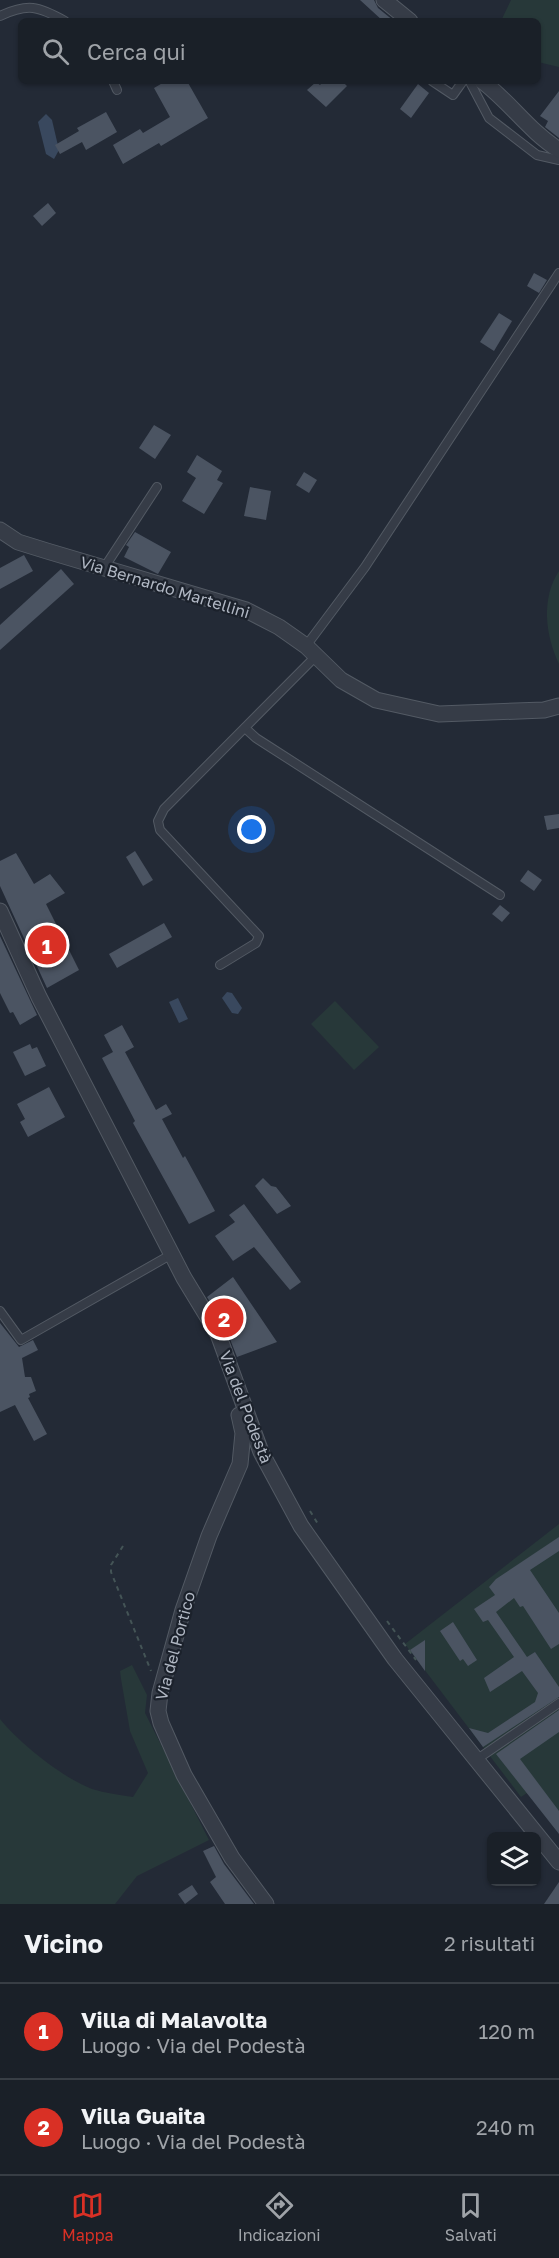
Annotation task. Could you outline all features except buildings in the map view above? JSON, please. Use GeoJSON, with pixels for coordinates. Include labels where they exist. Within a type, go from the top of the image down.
{"type":"FeatureCollection","features":[{"type":"Feature","properties":{"kind":"street"},"geometry":{"type":"LineString","coordinates":[[384,0],[406,18]]}},
{"type":"Feature","properties":{"kind":"street"},"geometry":{"type":"LineString","coordinates":[[486,84],[502,96],[532,129],[559,150]]}},
{"type":"Feature","properties":{"kind":"street","name":"Via Bernardo Martellini"},"geometry":{"type":"LineString","coordinates":[[0,530],[18,542],[246,610],[279,627],[311,651],[341,680],[376,700],[439,714],[544,710],[559,706]]}},
{"type":"Feature","properties":{"kind":"street","name":"Via del Podestà"},"geometry":{"type":"LineString","coordinates":[[0,911],[39,997],[172,1254],[218,1334],[261,1452],[301,1526],[395,1659],[559,1862]]}},
{"type":"Feature","properties":{"kind":"street","name":"Via del Portico"},"geometry":{"type":"LineString","coordinates":[[232,1369],[232,1392],[243,1432],[240,1464],[209,1536],[183,1610],[159,1693],[158,1711],[161,1724],[184,1775],[232,1858],[267,1904]]}},
{"type":"Feature","properties":{"kind":"lane"},"geometry":{"type":"LineString","coordinates":[[0,16],[21,7],[45,10],[60,18]]}},
{"type":"Feature","properties":{"kind":"lane"},"geometry":{"type":"LineString","coordinates":[[114,84],[117,90]]}},
{"type":"Feature","properties":{"kind":"lane"},"geometry":{"type":"LineString","coordinates":[[436,84],[453,95],[461,84]]}},
{"type":"Feature","properties":{"kind":"lane"},"geometry":{"type":"LineString","coordinates":[[471,84],[489,118],[537,155],[559,160]]}},
{"type":"Feature","properties":{"kind":"lane"},"geometry":{"type":"LineString","coordinates":[[220,965],[256,943],[259,936],[160,830],[158,821],[164,809],[245,728],[311,651],[559,273]]}},
{"type":"Feature","properties":{"kind":"lane"},"geometry":{"type":"LineString","coordinates":[[104,568],[157,487]]}},
{"type":"Feature","properties":{"kind":"lane"},"geometry":{"type":"LineString","coordinates":[[245,728],[256,738],[500,895]]}},
{"type":"Feature","properties":{"kind":"lane"},"geometry":{"type":"LineString","coordinates":[[0,1311],[21,1340],[172,1254]]}},
{"type":"Feature","properties":{"kind":"lane"},"geometry":{"type":"LineString","coordinates":[[476,1760],[559,1703]]}},
{"type":"Feature","properties":{"kind":"path"},"geometry":{"type":"LineString","coordinates":[[306,1504],[322,1530]]}},
{"type":"Feature","properties":{"kind":"path"},"geometry":{"type":"LineString","coordinates":[[123,1546],[111,1565],[111,1572],[151,1671]]}},
{"type":"Feature","properties":{"kind":"path"},"geometry":{"type":"LineString","coordinates":[[384,1616],[416,1660]]}},
{"type":"Feature","properties":{"kind":"shaded area"},"geometry":{"type":"Polygon","coordinates":[[[511,0],[559,0],[559,67],[541,63],[541,18],[502,18],[511,0]]]}},
{"type":"Feature","properties":{"kind":"shaded area"},"geometry":{"type":"Polygon","coordinates":[[[559,571],[559,664],[548,629],[547,605],[549,593],[559,571]]]}},
{"type":"Feature","properties":{"kind":"shaded area"},"geometry":{"type":"Polygon","coordinates":[[[335,1001],[379,1047],[354,1070],[311,1024],[335,1001]]]}},
{"type":"Feature","properties":{"kind":"shaded area"},"geometry":{"type":"Polygon","coordinates":[[[559,1524],[559,1825],[555,1828],[527,1793],[521,1797],[405,1644],[559,1524]]]}},
{"type":"Feature","properties":{"kind":"shaded area"},"geometry":{"type":"Polygon","coordinates":[[[132,1665],[147,1695],[145,1713],[209,1840],[137,1876],[115,1904],[0,1904],[0,1719],[30,1749],[68,1777],[92,1789],[133,1797],[148,1773],[130,1731],[121,1679],[120,1671],[132,1665]]]}},
{"type":"Feature","properties":{"kind":"water"},"geometry":{"type":"Polygon","coordinates":[[[46,114],[52,120],[59,150],[54,159],[46,154],[38,122],[46,114]]]}},
{"type":"Feature","properties":{"kind":"water"},"geometry":{"type":"Polygon","coordinates":[[[227,992],[232,993],[242,1008],[238,1014],[232,1013],[222,998],[227,992]]]}},
{"type":"Feature","properties":{"kind":"water"},"geometry":{"type":"Polygon","coordinates":[[[178,998],[188,1019],[179,1023],[169,1002],[178,998]]]}},
{"type":"Feature","properties":{"kind":"place","name":"Villa di Malavolta"},"geometry":{"type":"Point","coordinates":[47,945]}},
{"type":"Feature","properties":{"kind":"place","name":"Villa Guaita"},"geometry":{"type":"Point","coordinates":[224,1318]}}]}
